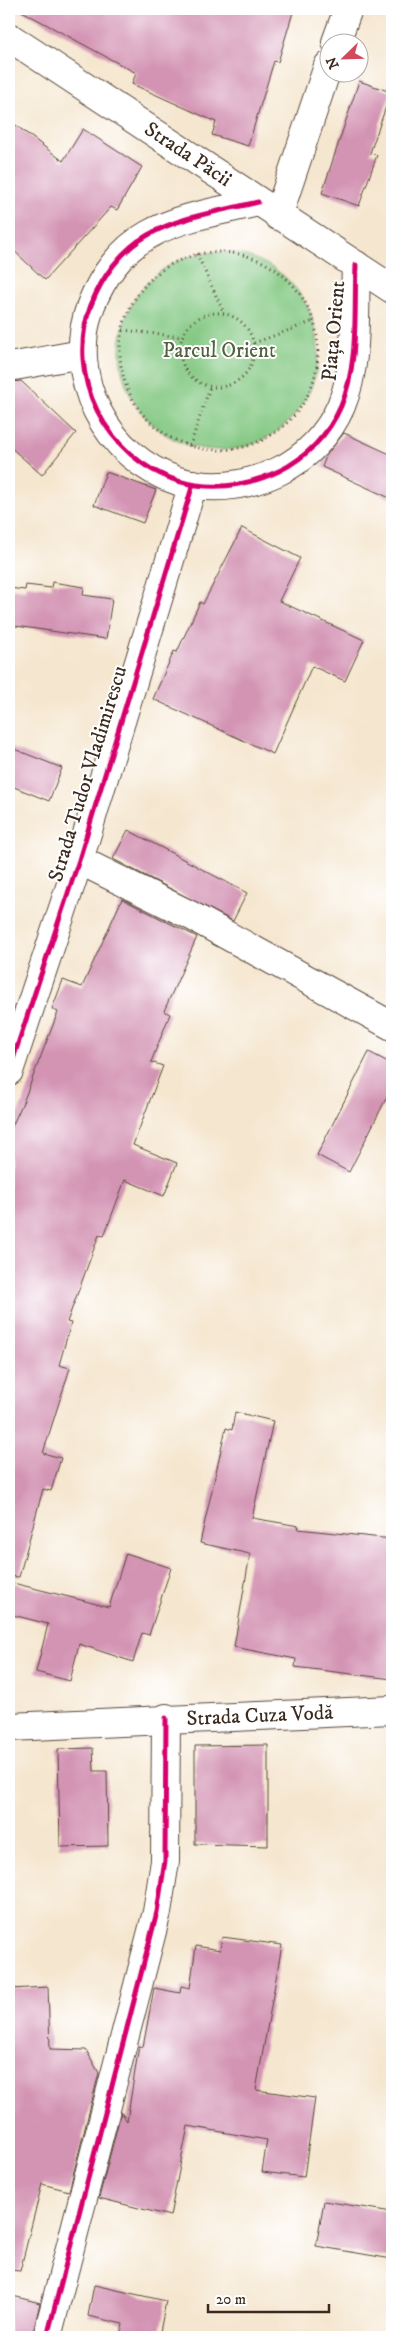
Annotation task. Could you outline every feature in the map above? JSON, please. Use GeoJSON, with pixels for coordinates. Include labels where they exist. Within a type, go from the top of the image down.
{"type":"FeatureCollection","features":[{"type":"Feature","properties":{"kind":"street"},"geometry":{"type":"LineString","coordinates":[[340,32],[348,9]]}},
{"type":"Feature","properties":{"kind":"street","name":"Strada Păcii"},"geometry":{"type":"LineString","coordinates":[[9,37],[392,289]]}},
{"type":"Feature","properties":{"kind":"street"},"geometry":{"type":"LineString","coordinates":[[268,209],[321,82]]}},
{"type":"Feature","properties":{"kind":"street","name":"Piața Orient"},"geometry":{"type":"LineString","coordinates":[[268,209],[167,225],[126,251],[111,268],[97,291],[87,315],[82,354],[90,396],[102,420],[116,440],[134,457],[155,471],[177,480],[194,484],[213,486],[240,485],[262,479],[289,466],[304,455],[332,424],[349,382],[352,366],[356,266]]}},
{"type":"Feature","properties":{"kind":"street"},"geometry":{"type":"LineString","coordinates":[[9,368],[82,354]]}},
{"type":"Feature","properties":{"kind":"street","name":"Strada Tudor Vladimirescu"},"geometry":{"type":"LineString","coordinates":[[9,1071],[79,860],[194,484]]}},
{"type":"Feature","properties":{"kind":"street"},"geometry":{"type":"LineString","coordinates":[[79,860],[190,915],[392,1026]]}},
{"type":"Feature","properties":{"kind":"street","name":"Strada Cuza Vodă"},"geometry":{"type":"LineString","coordinates":[[9,1726],[392,1710]]}},
{"type":"Feature","properties":{"kind":"street"},"geometry":{"type":"LineString","coordinates":[[47,2337],[158,1912],[165,1862],[166,1718]]}},
{"type":"Feature","properties":{"kind":"path"},"geometry":{"type":"LineString","coordinates":[[226,252],[250,256],[272,267],[296,288],[305,300],[314,321],[318,349],[316,373],[307,396],[294,416],[274,434],[254,444],[230,450],[211,450],[190,446],[165,435],[144,417],[131,398],[122,371],[120,348],[128,311],[146,284],[158,273],[178,260],[197,254],[226,252]]}},
{"type":"Feature","properties":{"kind":"path"},"geometry":{"type":"LineString","coordinates":[[197,254],[224,313]]}},
{"type":"Feature","properties":{"kind":"path"},"geometry":{"type":"LineString","coordinates":[[212,313],[224,313],[237,318],[248,330],[254,343],[252,364],[245,376],[232,384],[210,387],[199,384],[184,369],[180,358],[181,337],[190,323],[199,317],[212,313]]}},
{"type":"Feature","properties":{"kind":"path"},"geometry":{"type":"LineString","coordinates":[[254,343],[314,321]]}},
{"type":"Feature","properties":{"kind":"path"},"geometry":{"type":"LineString","coordinates":[[123,330],[181,337]]}},
{"type":"Feature","properties":{"kind":"path"},"geometry":{"type":"LineString","coordinates":[[190,446],[210,387]]}},
{"type":"Feature","properties":{"kind":"green space","name":"Parcul Orient"},"geometry":{"type":"Polygon","coordinates":[[[219,252],[248,256],[266,264],[289,281],[306,304],[314,322],[318,351],[314,380],[306,398],[289,421],[266,438],[248,446],[219,450],[190,446],[172,438],[149,421],[132,398],[124,380],[120,351],[124,322],[132,304],[149,281],[172,264],[190,256],[219,252]]]}},
{"type":"Feature","properties":{"kind":"building"},"geometry":{"type":"Polygon","coordinates":[[[18,9],[294,9],[278,62],[274,61],[248,146],[212,135],[216,122],[132,84],[136,73],[18,9]]]}},
{"type":"Feature","properties":{"kind":"building"},"geometry":{"type":"Polygon","coordinates":[[[359,82],[391,92],[370,153],[377,155],[359,206],[322,193],[359,82]]]}},
{"type":"Feature","properties":{"kind":"building"},"geometry":{"type":"Polygon","coordinates":[[[9,120],[63,161],[83,129],[142,167],[117,210],[111,207],[45,280],[9,246],[9,120]]]}},
{"type":"Feature","properties":{"kind":"building"},"geometry":{"type":"Polygon","coordinates":[[[21,381],[76,433],[42,475],[9,446],[9,382],[21,381]]]}},
{"type":"Feature","properties":{"kind":"building"},"geometry":{"type":"Polygon","coordinates":[[[344,433],[392,455],[392,499],[322,467],[327,454],[344,433]]]}},
{"type":"Feature","properties":{"kind":"building"},"geometry":{"type":"Polygon","coordinates":[[[106,472],[156,490],[143,523],[94,505],[106,472]]]}},
{"type":"Feature","properties":{"kind":"building"},"geometry":{"type":"Polygon","coordinates":[[[242,528],[300,558],[279,601],[364,640],[345,681],[312,666],[273,754],[153,699],[174,651],[177,652],[200,602],[203,604],[242,528]]]}},
{"type":"Feature","properties":{"kind":"building"},"geometry":{"type":"Polygon","coordinates":[[[52,582],[84,587],[83,595],[112,599],[106,639],[9,625],[9,588],[25,590],[26,585],[51,588],[52,582]]]}},
{"type":"Feature","properties":{"kind":"building"},"geometry":{"type":"Polygon","coordinates":[[[9,747],[62,768],[49,801],[9,785],[9,747]]]}},
{"type":"Feature","properties":{"kind":"building"},"geometry":{"type":"Polygon","coordinates":[[[128,830],[247,893],[233,921],[113,859],[128,830]]]}},
{"type":"Feature","properties":{"kind":"building"},"geometry":{"type":"Polygon","coordinates":[[[122,899],[197,937],[164,1011],[170,1014],[151,1062],[163,1066],[133,1145],[177,1163],[164,1196],[125,1180],[104,1236],[99,1235],[67,1322],[71,1323],[59,1365],[70,1368],[43,1453],[61,1458],[51,1491],[43,1489],[19,1577],[9,1576],[9,1133],[24,1100],[58,1012],[52,1009],[63,980],[82,987],[122,899]]]}},
{"type":"Feature","properties":{"kind":"building"},"geometry":{"type":"Polygon","coordinates":[[[369,1052],[392,1064],[392,1087],[349,1172],[317,1155],[369,1052]]]}},
{"type":"Feature","properties":{"kind":"building"},"geometry":{"type":"Polygon","coordinates":[[[235,1412],[273,1421],[252,1518],[299,1526],[298,1529],[392,1539],[392,1679],[295,1667],[296,1659],[234,1647],[250,1554],[200,1543],[226,1428],[232,1430],[235,1412]]]}},
{"type":"Feature","properties":{"kind":"building"},"geometry":{"type":"Polygon","coordinates":[[[126,1553],[171,1568],[149,1635],[142,1633],[133,1662],[79,1644],[70,1681],[36,1672],[48,1624],[9,1614],[9,1582],[109,1607],[126,1553]]]}},
{"type":"Feature","properties":{"kind":"building"},"geometry":{"type":"Polygon","coordinates":[[[268,1745],[268,1846],[195,1844],[195,1746],[268,1745]]]}},
{"type":"Feature","properties":{"kind":"building"},"geometry":{"type":"Polygon","coordinates":[[[93,1748],[94,1771],[107,1771],[108,1846],[60,1847],[58,1749],[93,1748]]]}},
{"type":"Feature","properties":{"kind":"building"},"geometry":{"type":"Polygon","coordinates":[[[222,1937],[282,1945],[256,2090],[315,2098],[304,2177],[262,2172],[267,2140],[188,2126],[170,2216],[99,2198],[121,2112],[127,2121],[139,2046],[143,2047],[154,1988],[180,1993],[181,1986],[190,1988],[196,1946],[220,1950],[222,1937]]]}},
{"type":"Feature","properties":{"kind":"building"},"geometry":{"type":"Polygon","coordinates":[[[48,1987],[50,2049],[86,2050],[99,2073],[69,2191],[42,2184],[20,2271],[9,2270],[9,1989],[48,1987]]]}},
{"type":"Feature","properties":{"kind":"building"},"geometry":{"type":"Polygon","coordinates":[[[324,2201],[392,2212],[392,2259],[316,2246],[324,2201]]]}},
{"type":"Feature","properties":{"kind":"building"},"geometry":{"type":"Polygon","coordinates":[[[94,2285],[166,2301],[159,2337],[120,2337],[123,2324],[88,2316],[94,2285]]]}},
{"type":"Feature","properties":{"kind":"building"},"geometry":{"type":"Polygon","coordinates":[[[9,2295],[40,2303],[32,2337],[9,2337],[9,2295]]]}},
{"type":"Feature","properties":{"kind":"cycle path"},"geometry":{"type":"LineString","coordinates":[[258,202],[174,223],[138,241],[113,265],[91,305],[84,332],[83,359],[88,386],[97,411],[112,434],[130,454],[152,470],[178,481],[204,486],[242,483],[267,476],[289,466],[316,444],[336,416],[347,390],[353,355],[356,265]]}},
{"type":"Feature","properties":{"kind":"cycle path"},"geometry":{"type":"LineString","coordinates":[[9,1071],[79,860],[193,484]]}},
{"type":"Feature","properties":{"kind":"cycle path"},"geometry":{"type":"LineString","coordinates":[[47,2337],[157,1912],[165,1861],[166,1718]]}}]}
